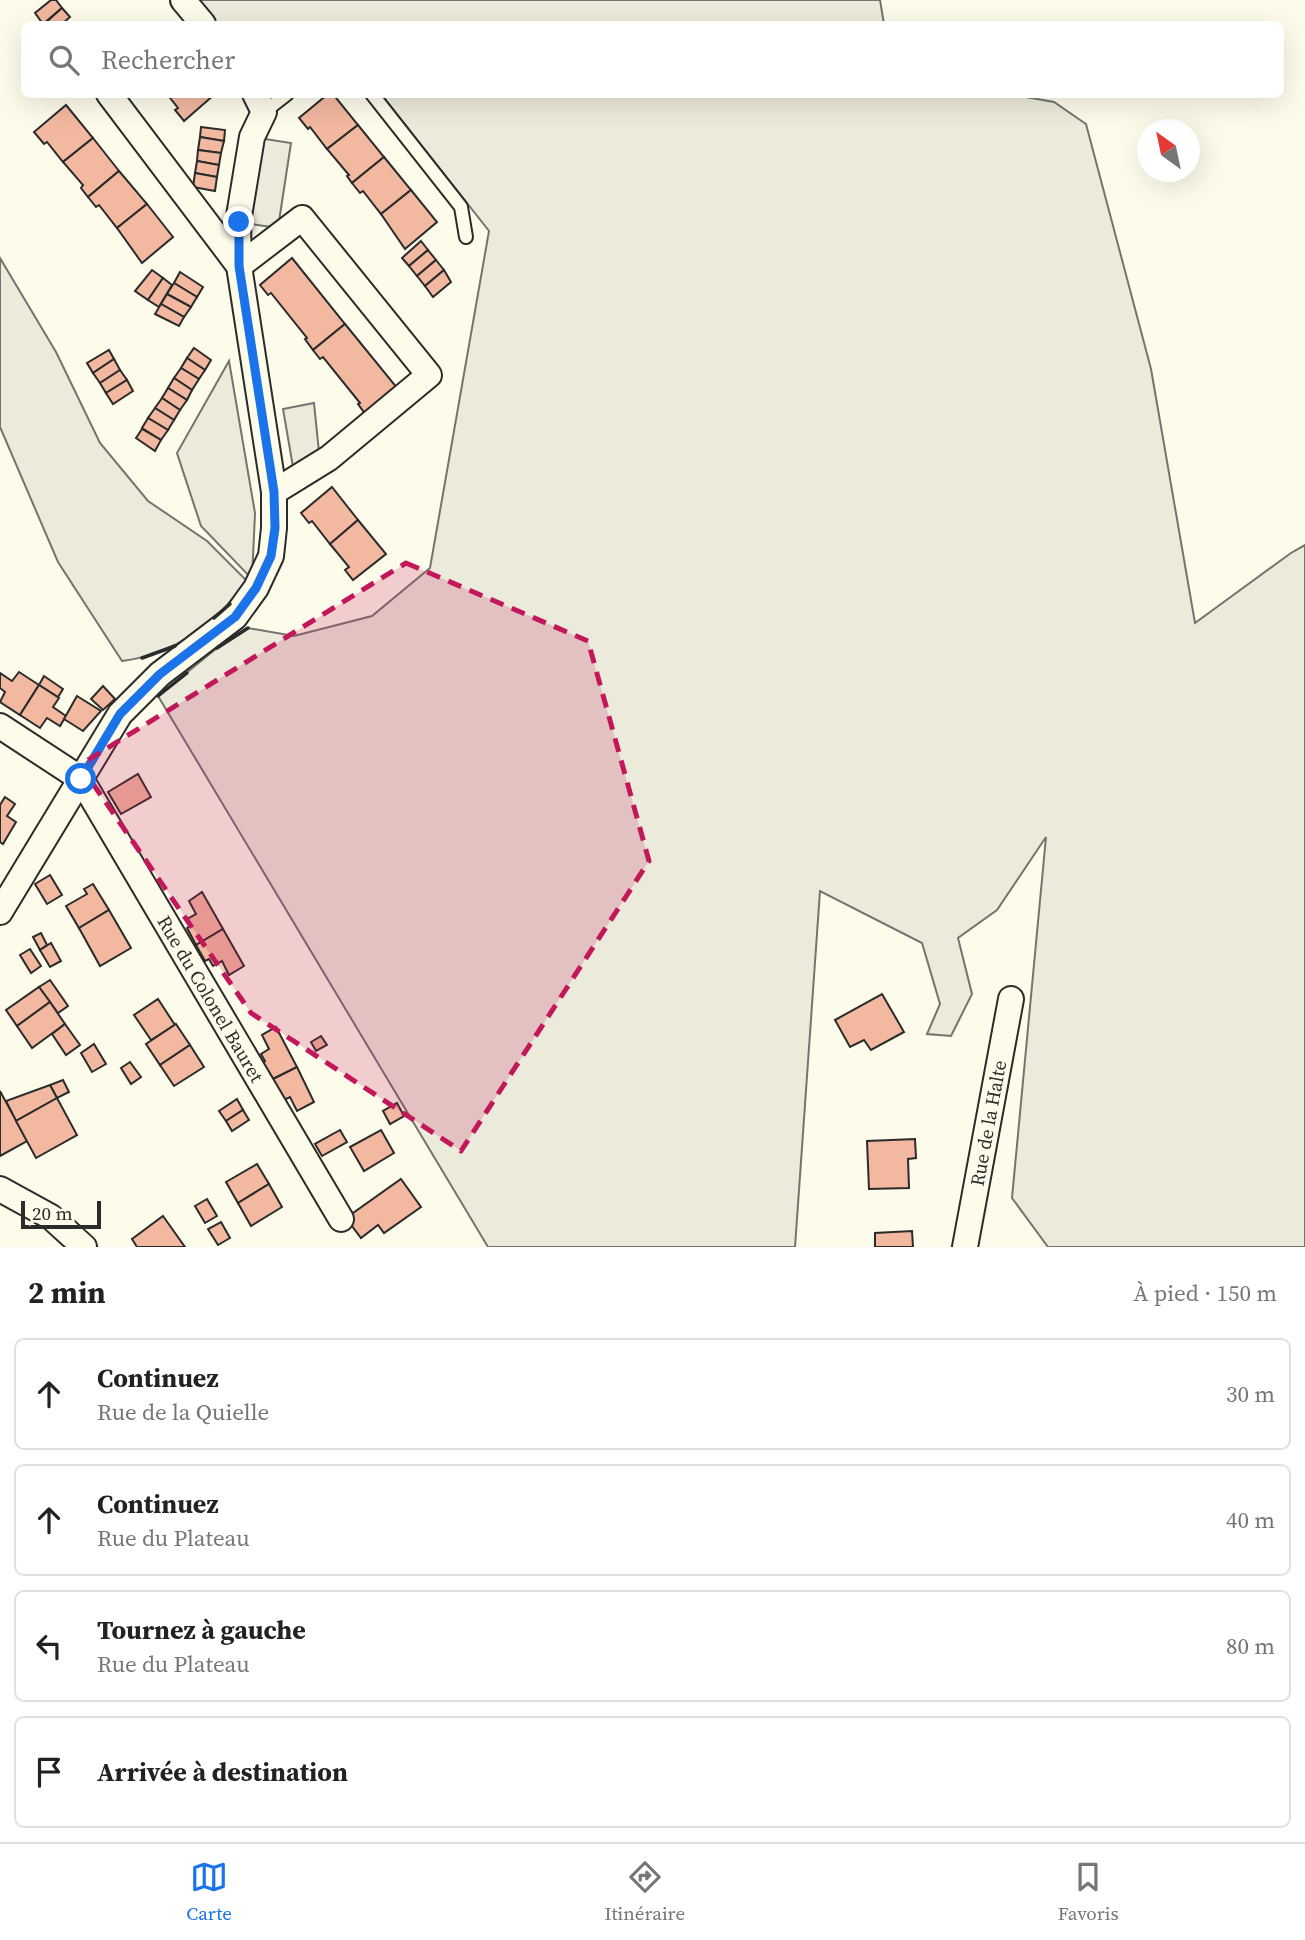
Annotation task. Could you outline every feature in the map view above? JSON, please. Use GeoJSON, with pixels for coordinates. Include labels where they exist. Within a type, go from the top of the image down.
{"type":"FeatureCollection","features":[{"type":"Feature","properties":{"kind":"street"},"geometry":{"type":"LineString","coordinates":[[183,0],[200,21]]}},
{"type":"Feature","properties":{"kind":"street"},"geometry":{"type":"LineString","coordinates":[[112,98],[239,266]]}},
{"type":"Feature","properties":{"kind":"street"},"geometry":{"type":"LineString","coordinates":[[0,912],[120,714],[160,674],[235,617],[256,588],[271,556],[275,528],[274,492],[239,266],[239,222],[251,137],[260,103]]}},
{"type":"Feature","properties":{"kind":"street"},"geometry":{"type":"LineString","coordinates":[[239,266],[302,218],[429,375],[329,458],[274,492]]}},
{"type":"Feature","properties":{"kind":"street"},"geometry":{"type":"LineString","coordinates":[[0,726],[81,779]]}},
{"type":"Feature","properties":{"kind":"street","name":"Rue du Colonel Bauret"},"geometry":{"type":"LineString","coordinates":[[81,779],[341,1219]]}},
{"type":"Feature","properties":{"kind":"street","name":"Rue de la Halte"},"geometry":{"type":"LineString","coordinates":[[965,1247],[1011,999]]}},
{"type":"Feature","properties":{"kind":"street"},"geometry":{"type":"LineString","coordinates":[[0,1189],[51,1217],[84,1247]]}},
{"type":"Feature","properties":{"kind":"lane"},"geometry":{"type":"LineString","coordinates":[[375,98],[461,208],[466,237]]}},
{"type":"Feature","properties":{"kind":"highlighted area"},"geometry":{"type":"Polygon","coordinates":[[[406,563],[588,641],[649,861],[461,1151],[251,1013],[80,765],[406,563]]]}},
{"type":"Feature","properties":{"kind":"shaded area"},"geometry":{"type":"Polygon","coordinates":[[[183,0],[880,0],[884,21],[200,21],[183,0]]]}},
{"type":"Feature","properties":{"kind":"shaded area"},"geometry":{"type":"Polygon","coordinates":[[[384,98],[1032,98],[1054,102],[1086,124],[1151,369],[1195,623],[1305,545],[1305,1247],[1048,1247],[1012,1198],[1046,837],[997,910],[958,938],[972,994],[951,1036],[927,1034],[940,1004],[922,943],[820,891],[795,1247],[488,1247],[158,696],[217,648],[248,628],[294,636],[372,616],[430,568],[489,231],[384,98]]]}},
{"type":"Feature","properties":{"kind":"shaded area"},"geometry":{"type":"Polygon","coordinates":[[[252,137],[291,143],[278,228],[238,222],[252,137]]]}},
{"type":"Feature","properties":{"kind":"shaded area"},"geometry":{"type":"Polygon","coordinates":[[[0,258],[56,352],[100,443],[148,501],[207,541],[247,581],[208,623],[177,644],[122,661],[58,562],[0,427],[0,258]]]}},
{"type":"Feature","properties":{"kind":"shaded area"},"geometry":{"type":"Polygon","coordinates":[[[229,361],[255,513],[252,579],[201,526],[177,453],[229,361]]]}},
{"type":"Feature","properties":{"kind":"shaded area"},"geometry":{"type":"Polygon","coordinates":[[[314,403],[320,462],[293,467],[283,409],[314,403]]]}},
{"type":"Feature","properties":{"kind":"building"},"geometry":{"type":"Polygon","coordinates":[[[51,0],[56,0],[62,8],[47,21],[41,21],[35,13],[51,0]]]}},
{"type":"Feature","properties":{"kind":"building"},"geometry":{"type":"Polygon","coordinates":[[[62,8],[70,17],[65,21],[47,21],[62,8]]]}},
{"type":"Feature","properties":{"kind":"building"},"geometry":{"type":"Polygon","coordinates":[[[170,98],[210,98],[184,121],[175,110],[178,108],[170,98]]]}},
{"type":"Feature","properties":{"kind":"building"},"geometry":{"type":"Polygon","coordinates":[[[323,98],[336,98],[358,125],[327,149],[310,127],[308,129],[299,118],[323,98]]]}},
{"type":"Feature","properties":{"kind":"building"},"geometry":{"type":"Polygon","coordinates":[[[66,105],[93,138],[63,162],[47,142],[44,144],[34,132],[66,105]]]}},
{"type":"Feature","properties":{"kind":"building"},"geometry":{"type":"Polygon","coordinates":[[[358,125],[384,157],[352,183],[347,176],[349,175],[327,149],[358,125]]]}},
{"type":"Feature","properties":{"kind":"building"},"geometry":{"type":"Polygon","coordinates":[[[201,127],[225,130],[224,141],[200,137],[201,127]]]}},
{"type":"Feature","properties":{"kind":"building"},"geometry":{"type":"Polygon","coordinates":[[[200,137],[224,141],[221,153],[198,150],[200,137]]]}},
{"type":"Feature","properties":{"kind":"building"},"geometry":{"type":"Polygon","coordinates":[[[93,138],[119,171],[88,197],[81,188],[83,185],[63,162],[93,138]]]}},
{"type":"Feature","properties":{"kind":"building"},"geometry":{"type":"Polygon","coordinates":[[[198,150],[221,153],[219,165],[197,161],[198,150]]]}},
{"type":"Feature","properties":{"kind":"building"},"geometry":{"type":"Polygon","coordinates":[[[384,157],[411,190],[381,214],[363,191],[360,193],[352,183],[384,157]]]}},
{"type":"Feature","properties":{"kind":"building"},"geometry":{"type":"Polygon","coordinates":[[[197,161],[219,165],[217,177],[195,173],[197,161]]]}},
{"type":"Feature","properties":{"kind":"building"},"geometry":{"type":"Polygon","coordinates":[[[119,171],[147,204],[117,228],[99,205],[96,207],[88,197],[119,171]]]}},
{"type":"Feature","properties":{"kind":"building"},"geometry":{"type":"Polygon","coordinates":[[[195,173],[217,177],[215,191],[193,187],[195,173]]]}},
{"type":"Feature","properties":{"kind":"building"},"geometry":{"type":"Polygon","coordinates":[[[411,190],[437,222],[405,249],[381,214],[411,190]]]}},
{"type":"Feature","properties":{"kind":"building"},"geometry":{"type":"Polygon","coordinates":[[[147,204],[173,237],[142,263],[117,228],[147,204]]]}},
{"type":"Feature","properties":{"kind":"building"},"geometry":{"type":"Polygon","coordinates":[[[421,241],[428,250],[409,266],[402,258],[421,241]]]}},
{"type":"Feature","properties":{"kind":"building"},"geometry":{"type":"Polygon","coordinates":[[[428,250],[436,260],[417,276],[409,266],[428,250]]]}},
{"type":"Feature","properties":{"kind":"building"},"geometry":{"type":"Polygon","coordinates":[[[292,258],[345,324],[313,350],[305,339],[307,338],[271,293],[268,295],[260,285],[292,258]]]}},
{"type":"Feature","properties":{"kind":"building"},"geometry":{"type":"Polygon","coordinates":[[[436,260],[444,270],[425,286],[417,276],[436,260]]]}},
{"type":"Feature","properties":{"kind":"building"},"geometry":{"type":"Polygon","coordinates":[[[152,270],[163,278],[148,300],[135,291],[152,270]]]}},
{"type":"Feature","properties":{"kind":"building"},"geometry":{"type":"Polygon","coordinates":[[[444,270],[451,282],[433,297],[425,286],[444,270]]]}},
{"type":"Feature","properties":{"kind":"building"},"geometry":{"type":"Polygon","coordinates":[[[180,272],[203,287],[197,297],[174,283],[180,272]]]}},
{"type":"Feature","properties":{"kind":"building"},"geometry":{"type":"Polygon","coordinates":[[[163,278],[172,285],[159,307],[148,300],[163,278]]]}},
{"type":"Feature","properties":{"kind":"building"},"geometry":{"type":"Polygon","coordinates":[[[174,283],[197,297],[191,307],[167,294],[174,283]]]}},
{"type":"Feature","properties":{"kind":"building"},"geometry":{"type":"Polygon","coordinates":[[[167,294],[191,307],[184,317],[161,304],[167,294]]]}},
{"type":"Feature","properties":{"kind":"building"},"geometry":{"type":"Polygon","coordinates":[[[161,304],[184,317],[179,326],[155,314],[161,304]]]}},
{"type":"Feature","properties":{"kind":"building"},"geometry":{"type":"Polygon","coordinates":[[[345,324],[398,389],[366,415],[358,404],[360,403],[323,357],[320,359],[313,350],[345,324]]]}},
{"type":"Feature","properties":{"kind":"building"},"geometry":{"type":"Polygon","coordinates":[[[194,348],[211,360],[205,370],[187,358],[194,348]]]}},
{"type":"Feature","properties":{"kind":"building"},"geometry":{"type":"Polygon","coordinates":[[[109,350],[114,359],[93,373],[87,363],[109,350]]]}},
{"type":"Feature","properties":{"kind":"building"},"geometry":{"type":"Polygon","coordinates":[[[187,358],[205,370],[199,379],[181,368],[187,358]]]}},
{"type":"Feature","properties":{"kind":"building"},"geometry":{"type":"Polygon","coordinates":[[[114,359],[120,370],[100,383],[93,373],[114,359]]]}},
{"type":"Feature","properties":{"kind":"building"},"geometry":{"type":"Polygon","coordinates":[[[181,368],[199,379],[192,390],[174,378],[181,368]]]}},
{"type":"Feature","properties":{"kind":"building"},"geometry":{"type":"Polygon","coordinates":[[[120,370],[127,380],[106,393],[100,383],[120,370]]]}},
{"type":"Feature","properties":{"kind":"building"},"geometry":{"type":"Polygon","coordinates":[[[174,378],[192,390],[187,400],[168,388],[174,378]]]}},
{"type":"Feature","properties":{"kind":"building"},"geometry":{"type":"Polygon","coordinates":[[[127,380],[133,391],[113,404],[106,393],[127,380]]]}},
{"type":"Feature","properties":{"kind":"building"},"geometry":{"type":"Polygon","coordinates":[[[168,388],[187,400],[180,410],[162,398],[168,388]]]}},
{"type":"Feature","properties":{"kind":"building"},"geometry":{"type":"Polygon","coordinates":[[[162,398],[180,410],[174,420],[155,408],[162,398]]]}},
{"type":"Feature","properties":{"kind":"building"},"geometry":{"type":"Polygon","coordinates":[[[155,408],[174,420],[168,430],[148,418],[155,408]]]}},
{"type":"Feature","properties":{"kind":"building"},"geometry":{"type":"Polygon","coordinates":[[[148,418],[168,430],[161,440],[142,428],[148,418]]]}},
{"type":"Feature","properties":{"kind":"building"},"geometry":{"type":"Polygon","coordinates":[[[142,429],[161,440],[155,451],[136,438],[142,429]]]}},
{"type":"Feature","properties":{"kind":"building"},"geometry":{"type":"Polygon","coordinates":[[[332,487],[358,520],[330,544],[312,521],[309,523],[301,513],[332,487]]]}},
{"type":"Feature","properties":{"kind":"building"},"geometry":{"type":"Polygon","coordinates":[[[358,520],[386,554],[353,580],[345,570],[349,567],[330,544],[358,520]]]}},
{"type":"Feature","properties":{"kind":"building"},"geometry":{"type":"Polygon","coordinates":[[[19,672],[39,685],[20,715],[0,702],[5,692],[0,688],[0,673],[12,681],[19,672]]]}},
{"type":"Feature","properties":{"kind":"building"},"geometry":{"type":"Polygon","coordinates":[[[44,676],[63,689],[58,697],[39,685],[44,676]]]}},
{"type":"Feature","properties":{"kind":"building"},"geometry":{"type":"Polygon","coordinates":[[[39,685],[59,698],[53,707],[66,716],[60,726],[47,718],[40,728],[20,715],[39,685]]]}},
{"type":"Feature","properties":{"kind":"building"},"geometry":{"type":"Polygon","coordinates":[[[103,686],[115,699],[103,710],[91,699],[103,686]]]}},
{"type":"Feature","properties":{"kind":"building"},"geometry":{"type":"Polygon","coordinates":[[[77,696],[101,711],[83,731],[64,719],[77,696]]]}},
{"type":"Feature","properties":{"kind":"building"},"geometry":{"type":"Polygon","coordinates":[[[138,774],[151,797],[121,814],[108,792],[138,774]]]}},
{"type":"Feature","properties":{"kind":"building"},"geometry":{"type":"Polygon","coordinates":[[[5,797],[15,804],[7,816],[16,822],[3,844],[0,842],[0,805],[5,797]]]}},
{"type":"Feature","properties":{"kind":"building"},"geometry":{"type":"Polygon","coordinates":[[[50,875],[62,895],[47,904],[35,884],[50,875]]]}},
{"type":"Feature","properties":{"kind":"building"},"geometry":{"type":"Polygon","coordinates":[[[93,884],[109,910],[79,928],[66,906],[87,894],[84,889],[93,884]]]}},
{"type":"Feature","properties":{"kind":"building"},"geometry":{"type":"Polygon","coordinates":[[[202,892],[223,929],[196,945],[187,928],[190,926],[187,919],[196,914],[189,901],[202,892]]]}},
{"type":"Feature","properties":{"kind":"building"},"geometry":{"type":"Polygon","coordinates":[[[109,910],[131,948],[100,966],[79,928],[109,910]]]}},
{"type":"Feature","properties":{"kind":"building"},"geometry":{"type":"Polygon","coordinates":[[[223,929],[244,966],[229,975],[222,961],[213,966],[209,959],[205,961],[196,945],[223,929]]]}},
{"type":"Feature","properties":{"kind":"building"},"geometry":{"type":"Polygon","coordinates":[[[41,933],[47,945],[40,950],[33,937],[41,933]]]}},
{"type":"Feature","properties":{"kind":"building"},"geometry":{"type":"Polygon","coordinates":[[[51,943],[61,961],[50,967],[40,950],[51,943]]]}},
{"type":"Feature","properties":{"kind":"building"},"geometry":{"type":"Polygon","coordinates":[[[30,949],[41,966],[31,973],[20,955],[30,949]]]}},
{"type":"Feature","properties":{"kind":"building"},"geometry":{"type":"Polygon","coordinates":[[[50,980],[68,1006],[58,1013],[39,987],[50,980]]]}},
{"type":"Feature","properties":{"kind":"building"},"geometry":{"type":"Polygon","coordinates":[[[39,987],[50,1002],[17,1026],[6,1010],[39,987]]]}},
{"type":"Feature","properties":{"kind":"building"},"geometry":{"type":"Polygon","coordinates":[[[882,994],[904,1032],[871,1050],[864,1040],[850,1047],[835,1020],[882,994]]]}},
{"type":"Feature","properties":{"kind":"building"},"geometry":{"type":"Polygon","coordinates":[[[158,999],[175,1025],[151,1040],[134,1015],[158,999]]]}},
{"type":"Feature","properties":{"kind":"building"},"geometry":{"type":"Polygon","coordinates":[[[50,1002],[65,1024],[32,1048],[17,1026],[50,1002]]]}},
{"type":"Feature","properties":{"kind":"building"},"geometry":{"type":"Polygon","coordinates":[[[65,1024],[80,1045],[66,1055],[52,1034],[65,1024]]]}},
{"type":"Feature","properties":{"kind":"building"},"geometry":{"type":"Polygon","coordinates":[[[176,1024],[190,1045],[160,1065],[146,1044],[176,1024]]]}},
{"type":"Feature","properties":{"kind":"building"},"geometry":{"type":"Polygon","coordinates":[[[276,1027],[297,1067],[271,1080],[261,1063],[265,1061],[261,1054],[269,1049],[262,1035],[276,1027]]]}},
{"type":"Feature","properties":{"kind":"building"},"geometry":{"type":"Polygon","coordinates":[[[321,1036],[327,1045],[316,1051],[311,1042],[321,1036]]]}},
{"type":"Feature","properties":{"kind":"building"},"geometry":{"type":"Polygon","coordinates":[[[94,1044],[106,1064],[92,1072],[81,1053],[94,1044]]]}},
{"type":"Feature","properties":{"kind":"building"},"geometry":{"type":"Polygon","coordinates":[[[190,1045],[204,1067],[174,1086],[160,1065],[190,1045]]]}},
{"type":"Feature","properties":{"kind":"building"},"geometry":{"type":"Polygon","coordinates":[[[130,1062],[141,1077],[131,1084],[121,1068],[130,1062]]]}},
{"type":"Feature","properties":{"kind":"building"},"geometry":{"type":"Polygon","coordinates":[[[297,1067],[314,1102],[297,1111],[290,1097],[282,1101],[271,1080],[297,1067]]]}},
{"type":"Feature","properties":{"kind":"building"},"geometry":{"type":"Polygon","coordinates":[[[63,1080],[69,1092],[57,1098],[50,1085],[63,1080]]]}},
{"type":"Feature","properties":{"kind":"building"},"geometry":{"type":"Polygon","coordinates":[[[50,1085],[57,1098],[16,1121],[6,1101],[50,1085]]]}},
{"type":"Feature","properties":{"kind":"building"},"geometry":{"type":"Polygon","coordinates":[[[0,1091],[27,1141],[0,1156],[0,1091]]]}},
{"type":"Feature","properties":{"kind":"building"},"geometry":{"type":"Polygon","coordinates":[[[57,1098],[77,1135],[36,1158],[16,1121],[57,1098]]]}},
{"type":"Feature","properties":{"kind":"building"},"geometry":{"type":"Polygon","coordinates":[[[237,1099],[243,1110],[226,1121],[219,1111],[237,1099]]]}},
{"type":"Feature","properties":{"kind":"building"},"geometry":{"type":"Polygon","coordinates":[[[397,1103],[404,1116],[390,1124],[383,1111],[397,1103]]]}},
{"type":"Feature","properties":{"kind":"building"},"geometry":{"type":"Polygon","coordinates":[[[243,1110],[249,1120],[232,1131],[226,1121],[243,1110]]]}},
{"type":"Feature","properties":{"kind":"building"},"geometry":{"type":"Polygon","coordinates":[[[340,1130],[347,1142],[322,1156],[315,1144],[340,1130]]]}},
{"type":"Feature","properties":{"kind":"building"},"geometry":{"type":"Polygon","coordinates":[[[381,1130],[394,1153],[364,1171],[350,1147],[381,1130]]]}},
{"type":"Feature","properties":{"kind":"building"},"geometry":{"type":"Polygon","coordinates":[[[915,1139],[916,1158],[908,1159],[909,1188],[869,1189],[867,1141],[915,1139]]]}},
{"type":"Feature","properties":{"kind":"building"},"geometry":{"type":"Polygon","coordinates":[[[257,1164],[269,1184],[238,1203],[226,1182],[257,1164]]]}},
{"type":"Feature","properties":{"kind":"building"},"geometry":{"type":"Polygon","coordinates":[[[401,1179],[421,1207],[384,1233],[378,1225],[361,1238],[346,1218],[401,1179]]]}},
{"type":"Feature","properties":{"kind":"building"},"geometry":{"type":"Polygon","coordinates":[[[269,1184],[282,1207],[251,1226],[238,1203],[269,1184]]]}},
{"type":"Feature","properties":{"kind":"building"},"geometry":{"type":"Polygon","coordinates":[[[207,1199],[217,1216],[205,1223],[195,1206],[207,1199]]]}},
{"type":"Feature","properties":{"kind":"building"},"geometry":{"type":"Polygon","coordinates":[[[163,1216],[185,1247],[137,1247],[132,1239],[163,1216]]]}},
{"type":"Feature","properties":{"kind":"building"},"geometry":{"type":"Polygon","coordinates":[[[221,1222],[230,1238],[218,1245],[208,1229],[221,1222]]]}},
{"type":"Feature","properties":{"kind":"building"},"geometry":{"type":"Polygon","coordinates":[[[912,1231],[913,1247],[875,1247],[875,1233],[912,1231]]]}},
{"type":"Feature","properties":{"kind":"wall"},"geometry":{"type":"LineString","coordinates":[[214,618],[230,604]]}},
{"type":"Feature","properties":{"kind":"wall"},"geometry":{"type":"LineString","coordinates":[[217,648],[248,628]]}},
{"type":"Feature","properties":{"kind":"wall"},"geometry":{"type":"LineString","coordinates":[[142,658],[175,646]]}},
{"type":"Feature","properties":{"kind":"wall"},"geometry":{"type":"LineString","coordinates":[[158,696],[187,673]]}},
{"type":"Feature","properties":{"kind":"route"},"geometry":{"type":"LineString","coordinates":[[81,779],[120,714],[160,674],[235,617],[256,588],[271,556],[275,528],[274,492],[239,266],[239,222]]}}]}
